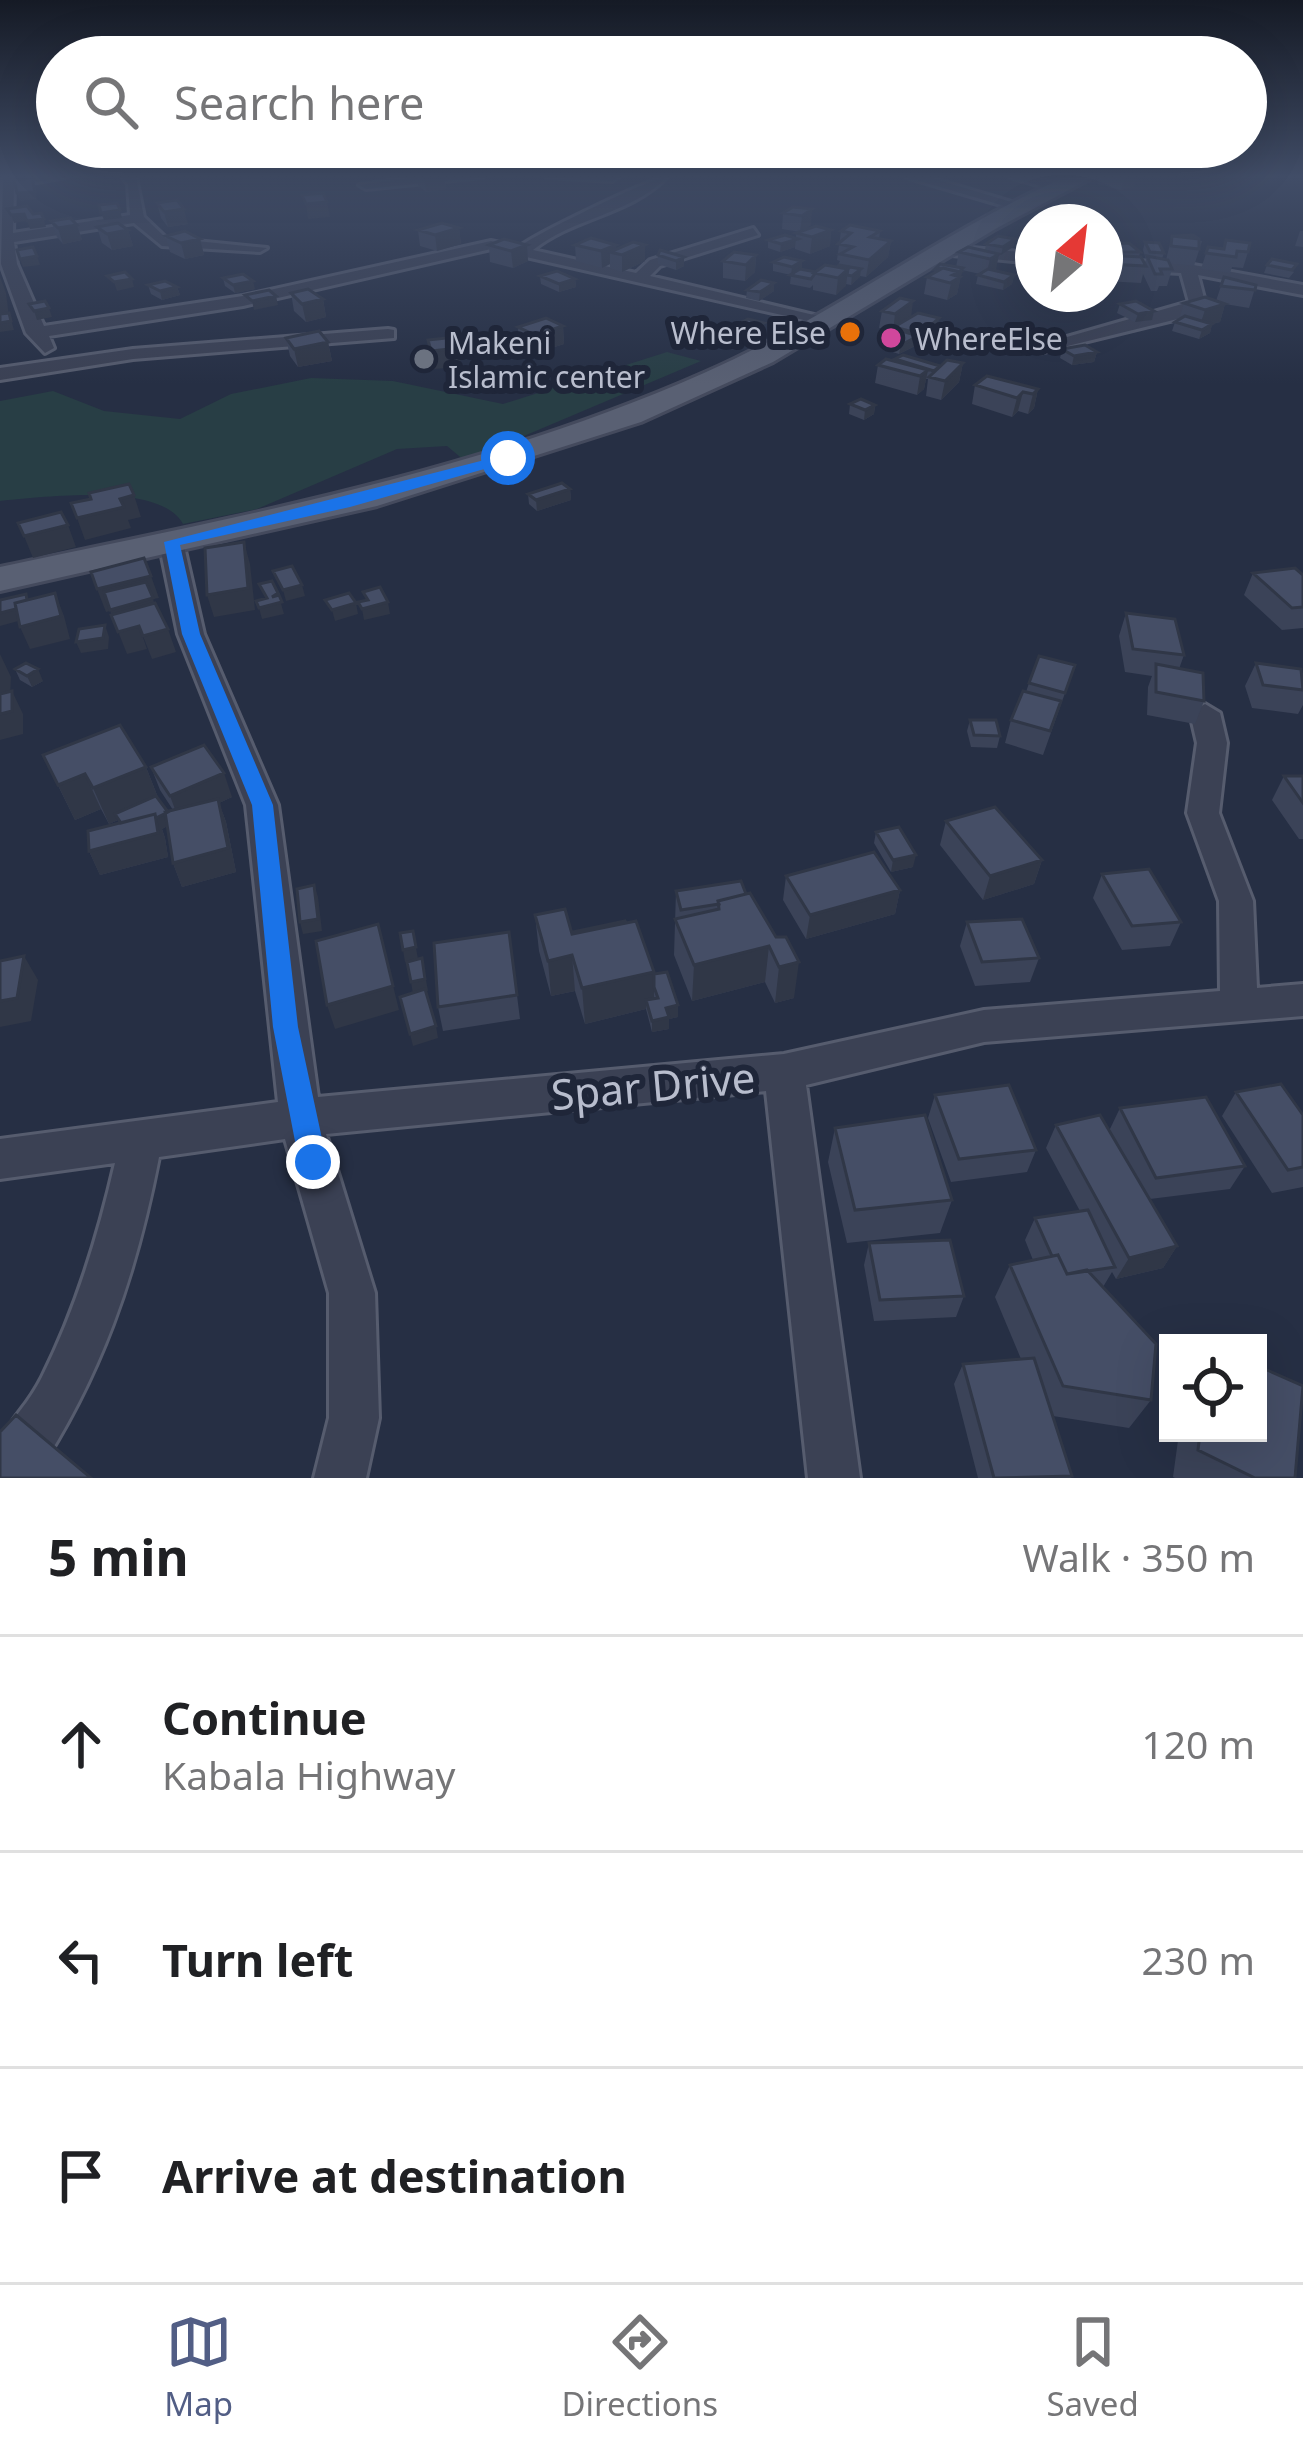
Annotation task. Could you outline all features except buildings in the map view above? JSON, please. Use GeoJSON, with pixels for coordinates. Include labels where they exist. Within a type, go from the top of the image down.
{"type":"FeatureCollection","features":[{"type":"Feature","properties":{"kind":"main road"},"geometry":{"type":"LineString","coordinates":[[0,579],[345,504],[546,447],[720,377],[952,246]]}},
{"type":"Feature","properties":{"kind":"street"},"geometry":{"type":"LineString","coordinates":[[4,246],[35,333],[55,363]]}},
{"type":"Feature","properties":{"kind":"street"},"geometry":{"type":"LineString","coordinates":[[227,246],[260,248]]}},
{"type":"Feature","properties":{"kind":"street"},"geometry":{"type":"LineString","coordinates":[[524,250],[528,246]]}},
{"type":"Feature","properties":{"kind":"street"},"geometry":{"type":"LineString","coordinates":[[638,278],[655,263],[709,246]]}},
{"type":"Feature","properties":{"kind":"street"},"geometry":{"type":"LineString","coordinates":[[35,333],[243,301],[470,247],[524,250],[826,320]]}},
{"type":"Feature","properties":{"kind":"street"},"geometry":{"type":"LineString","coordinates":[[946,251],[1015,257]]}},
{"type":"Feature","properties":{"kind":"street"},"geometry":{"type":"LineString","coordinates":[[1123,265],[1188,269],[1303,290]]}},
{"type":"Feature","properties":{"kind":"street"},"geometry":{"type":"LineString","coordinates":[[1046,349],[1192,310],[1197,302],[1188,269]]}},
{"type":"Feature","properties":{"kind":"street"},"geometry":{"type":"LineString","coordinates":[[0,374],[55,363],[388,334]]}},
{"type":"Feature","properties":{"kind":"street"},"geometry":{"type":"LineString","coordinates":[[172,542],[191,634],[262,805],[300,1118],[352,1293],[354,1418],[340,1478]]}},
{"type":"Feature","properties":{"kind":"street"},"geometry":{"type":"LineString","coordinates":[[1205,712],[1212,743],[1203,813],[1236,902],[1239,1003]]}},
{"type":"Feature","properties":{"kind":"street","name":"Spar Drive"},"geometry":{"type":"LineString","coordinates":[[0,1159],[300,1118],[784,1072],[984,1026],[1303,1000]]}},
{"type":"Feature","properties":{"kind":"street"},"geometry":{"type":"LineString","coordinates":[[784,1072],[834,1478]]}},
{"type":"Feature","properties":{"kind":"street"},"geometry":{"type":"LineString","coordinates":[[3,1478],[58,1397],[76,1356],[118,1251],[141,1140]]}},
{"type":"Feature","properties":{"kind":"shaded area"},"geometry":{"type":"Polygon","coordinates":[[[667,352],[701,361],[465,461],[447,446],[397,449],[257,509],[183,524],[171,511],[127,497],[71,495],[0,501],[0,401],[53,391],[104,411],[180,419],[231,394],[311,378],[393,381],[503,404],[667,352]]]}},
{"type":"Feature","properties":{"kind":"place","name":"Where Else"},"geometry":{"type":"Point","coordinates":[850,332]}},
{"type":"Feature","properties":{"kind":"place","name":"WhereElse"},"geometry":{"type":"Point","coordinates":[891,338]}},
{"type":"Feature","properties":{"kind":"place","name":"Makeni Islamic center"},"geometry":{"type":"Point","coordinates":[424,359]}},
{"type":"Feature","properties":{"kind":"route"},"geometry":{"type":"LineString","coordinates":[[313,1162],[300,1118],[285,1027],[262,805],[191,634],[172,542],[345,504],[508,458]]}}]}
